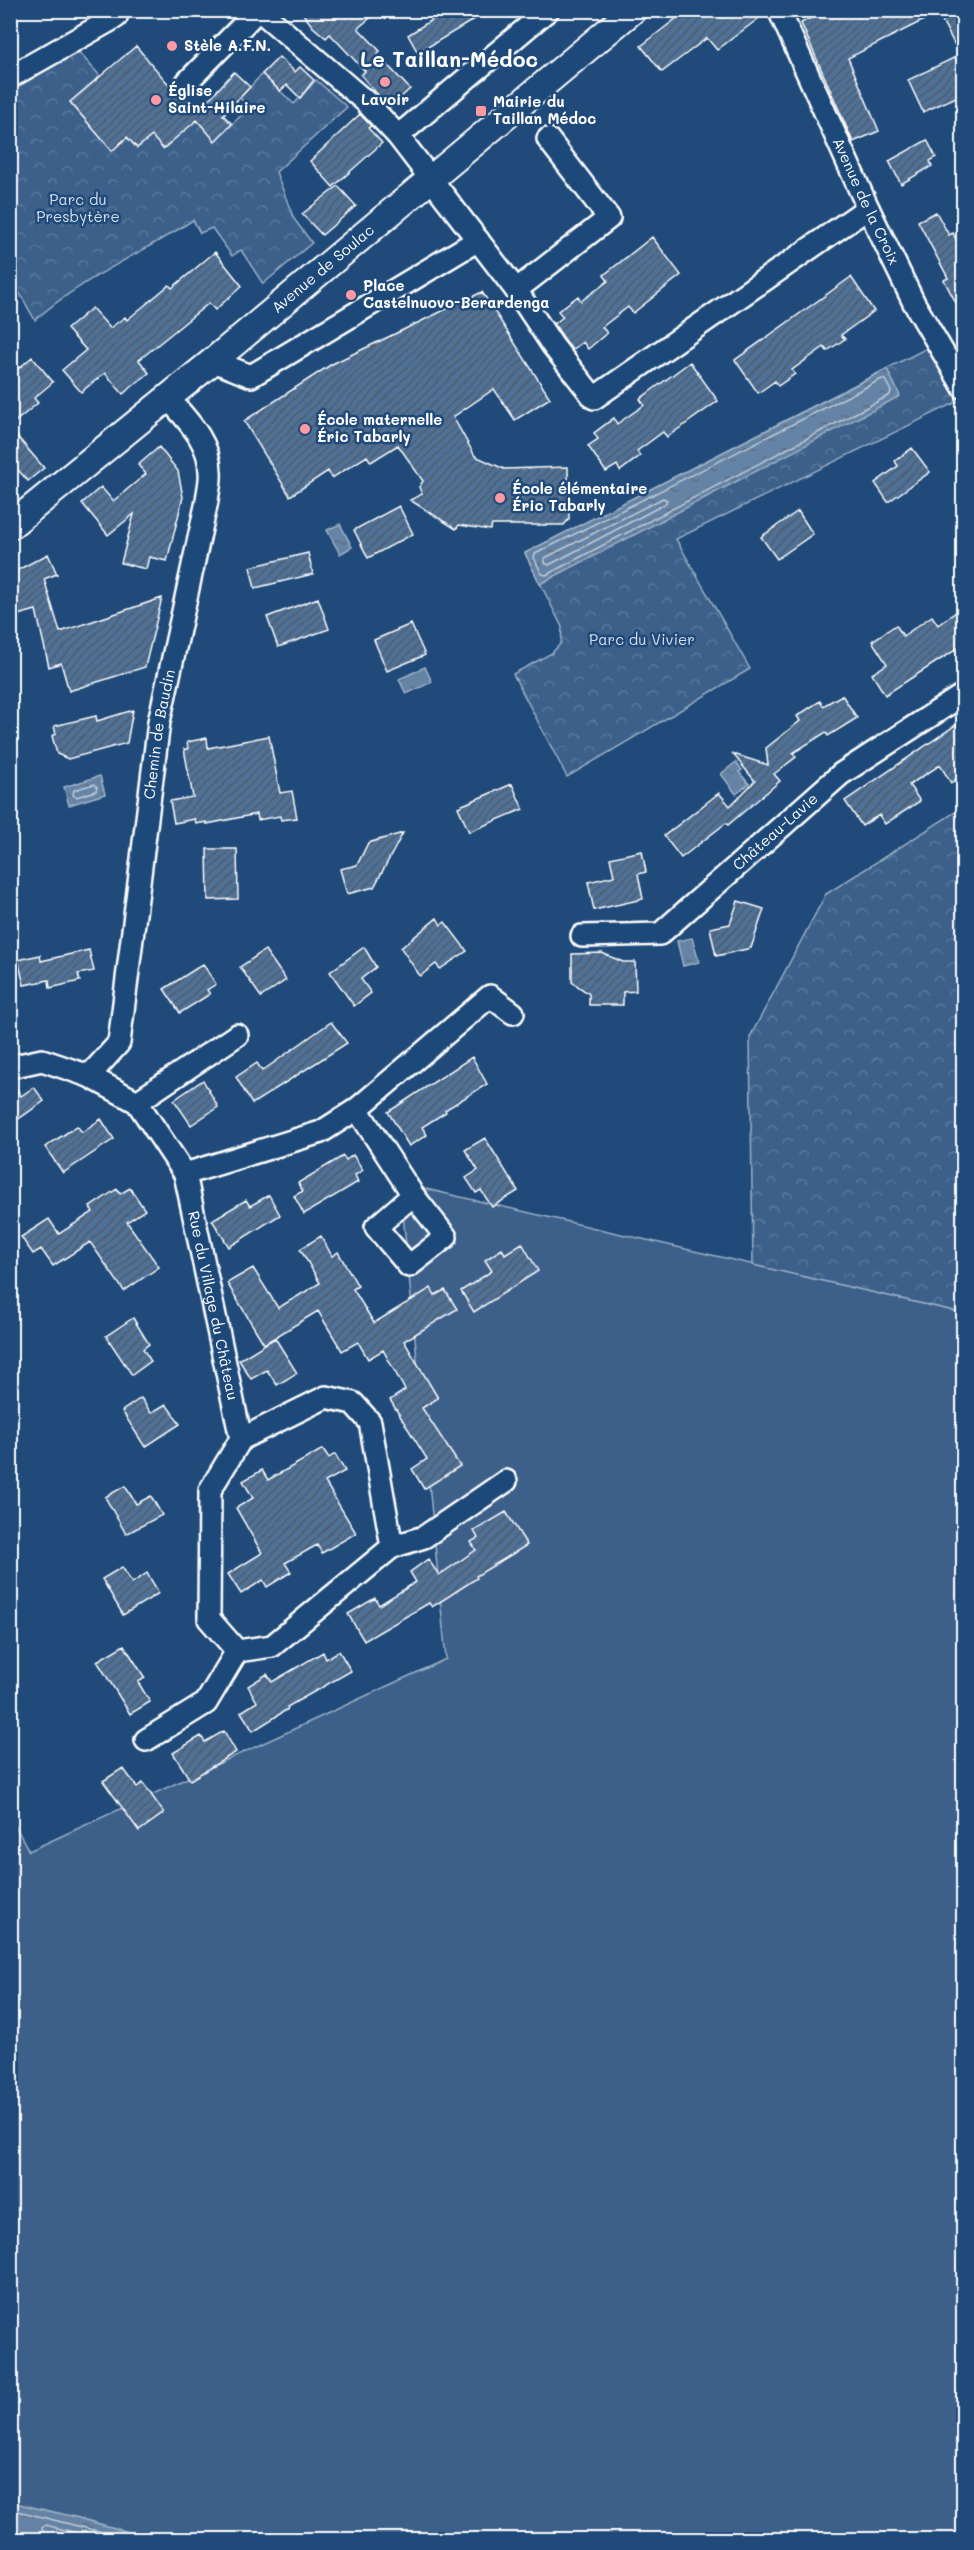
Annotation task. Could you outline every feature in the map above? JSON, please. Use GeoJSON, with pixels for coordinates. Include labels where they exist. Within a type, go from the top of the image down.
{"type":"FeatureCollection","features":[{"type":"Feature","properties":{"kind":"main road","name":"Avenue de Soulac"},"geometry":{"type":"LineString","coordinates":[[10,526],[213,361],[633,10]]}},
{"type":"Feature","properties":{"kind":"street"},"geometry":{"type":"LineString","coordinates":[[10,77],[116,17],[119,10]]}},
{"type":"Feature","properties":{"kind":"street"},"geometry":{"type":"LineString","coordinates":[[398,136],[548,10]]}},
{"type":"Feature","properties":{"kind":"street","name":"Avenue de la Croix"},"geometry":{"type":"LineString","coordinates":[[779,10],[868,208],[914,303],[963,388]]}},
{"type":"Feature","properties":{"kind":"street"},"geometry":{"type":"LineString","coordinates":[[188,82],[267,13],[366,102],[398,136],[516,290],[553,346],[594,398],[868,208]]}},
{"type":"Feature","properties":{"kind":"street"},"geometry":{"type":"LineString","coordinates":[[516,290],[609,218],[548,140]]}},
{"type":"Feature","properties":{"kind":"street"},"geometry":{"type":"LineString","coordinates":[[213,361],[251,376],[478,240]]}},
{"type":"Feature","properties":{"kind":"street","name":"Chemin de Baudin"},"geometry":{"type":"LineString","coordinates":[[89,1076],[119,1043],[159,722],[207,501],[210,471],[205,448],[188,420],[168,398]]}},
{"type":"Feature","properties":{"kind":"street","name":"Château-Lavie"},"geometry":{"type":"LineString","coordinates":[[582,936],[660,934],[841,774],[963,694]]}},
{"type":"Feature","properties":{"kind":"street"},"geometry":{"type":"LineString","coordinates":[[185,1174],[321,1132],[357,1109],[490,996],[513,1013]]}},
{"type":"Feature","properties":{"kind":"street"},"geometry":{"type":"LineString","coordinates":[[137,1102],[237,1035]]}},
{"type":"Feature","properties":{"kind":"street","name":"Rue du Village du Château"},"geometry":{"type":"LineString","coordinates":[[10,1067],[42,1060],[89,1076],[137,1102],[185,1174],[241,1439]]}},
{"type":"Feature","properties":{"kind":"street"},"geometry":{"type":"LineString","coordinates":[[357,1109],[413,1195]]}},
{"type":"Feature","properties":{"kind":"street"},"geometry":{"type":"LineString","coordinates":[[237,1651],[209,1619],[210,1491],[241,1439],[326,1397],[353,1402],[370,1422],[392,1547]]}},
{"type":"Feature","properties":{"kind":"street"},"geometry":{"type":"LineString","coordinates":[[237,1651],[272,1646],[392,1547],[424,1537],[506,1481]]}},
{"type":"Feature","properties":{"kind":"street"},"geometry":{"type":"LineString","coordinates":[[146,1740],[206,1703],[237,1651]]}},
{"type":"Feature","properties":{"kind":"green space","name":"Parc du Presbytère"},"geometry":{"type":"Polygon","coordinates":[[[76,49],[100,76],[70,102],[112,150],[127,137],[137,148],[152,136],[193,116],[215,140],[249,108],[240,98],[262,74],[294,104],[316,80],[347,107],[276,172],[294,219],[312,243],[263,284],[241,250],[232,256],[212,228],[200,233],[193,220],[72,291],[35,320],[11,278],[10,85],[76,49]]]}},
{"type":"Feature","properties":{"kind":"green space","name":"Parc du Vivier"},"geometry":{"type":"Polygon","coordinates":[[[929,347],[961,400],[676,539],[750,669],[567,777],[513,674],[552,653],[561,643],[562,627],[525,553],[929,347]]]}},
{"type":"Feature","properties":{"kind":"green space"},"geometry":{"type":"Polygon","coordinates":[[[963,807],[963,1313],[753,1265],[750,1037],[826,894],[963,807]]]}},
{"type":"Feature","properties":{"kind":"green space"},"geometry":{"type":"Polygon","coordinates":[[[400,1183],[963,1313],[963,2539],[11,2539],[10,1816],[29,1851],[446,1659],[400,1183]]]}},
{"type":"Feature","properties":{"kind":"water"},"geometry":{"type":"Polygon","coordinates":[[[887,369],[900,396],[540,584],[525,553],[887,369]]]}},
{"type":"Feature","properties":{"kind":"water"},"geometry":{"type":"Polygon","coordinates":[[[340,524],[352,547],[340,554],[327,530],[340,524]]]}},
{"type":"Feature","properties":{"kind":"water"},"geometry":{"type":"Polygon","coordinates":[[[425,667],[432,682],[406,694],[399,679],[425,667]]]}},
{"type":"Feature","properties":{"kind":"water"},"geometry":{"type":"Polygon","coordinates":[[[736,762],[742,770],[739,772],[749,784],[736,794],[721,774],[736,762]]]}},
{"type":"Feature","properties":{"kind":"water"},"geometry":{"type":"Polygon","coordinates":[[[100,776],[105,794],[69,805],[64,787],[100,776]]]}},
{"type":"Feature","properties":{"kind":"water"},"geometry":{"type":"Polygon","coordinates":[[[692,938],[699,962],[683,966],[677,941],[692,938]]]}},
{"type":"Feature","properties":{"kind":"water"},"geometry":{"type":"Polygon","coordinates":[[[11,2502],[154,2539],[39,2539],[11,2530],[11,2502]]]}},
{"type":"Feature","properties":{"kind":"building"},"geometry":{"type":"Polygon","coordinates":[[[300,10],[380,10],[358,28],[380,51],[377,54],[410,89],[389,108],[361,75],[365,71],[330,34],[326,38],[313,27],[300,10]]]}},
{"type":"Feature","properties":{"kind":"building"},"geometry":{"type":"Polygon","coordinates":[[[447,10],[490,10],[418,53],[408,35],[447,10]]]}},
{"type":"Feature","properties":{"kind":"building"},"geometry":{"type":"Polygon","coordinates":[[[687,10],[767,10],[767,12],[717,50],[707,38],[662,72],[641,46],[687,10]]]}},
{"type":"Feature","properties":{"kind":"building"},"geometry":{"type":"Polygon","coordinates":[[[826,10],[963,10],[963,94],[923,112],[908,80],[960,55],[938,13],[848,58],[879,131],[853,142],[801,23],[826,10]]]}},
{"type":"Feature","properties":{"kind":"building","name":"Église Saint-Hilaire"},"geometry":{"type":"Polygon","coordinates":[[[136,46],[176,93],[178,91],[182,94],[198,111],[234,72],[250,87],[223,115],[232,124],[215,141],[197,120],[163,149],[152,136],[137,148],[127,137],[112,151],[70,102],[136,46]]]}},
{"type":"Feature","properties":{"kind":"building"},"geometry":{"type":"Polygon","coordinates":[[[279,57],[295,72],[300,67],[314,80],[300,98],[287,85],[280,91],[262,74],[279,57]]]}},
{"type":"Feature","properties":{"kind":"building"},"geometry":{"type":"Polygon","coordinates":[[[360,114],[371,126],[368,128],[382,143],[333,187],[310,161],[360,114]]]}},
{"type":"Feature","properties":{"kind":"building"},"geometry":{"type":"Polygon","coordinates":[[[927,140],[936,157],[930,161],[932,166],[901,184],[889,161],[927,140]]]}},
{"type":"Feature","properties":{"kind":"building"},"geometry":{"type":"Polygon","coordinates":[[[338,186],[356,206],[322,235],[302,214],[338,186]]]}},
{"type":"Feature","properties":{"kind":"building"},"geometry":{"type":"Polygon","coordinates":[[[936,212],[949,235],[953,233],[963,253],[963,316],[944,280],[948,278],[918,221],[936,212]]]}},
{"type":"Feature","properties":{"kind":"building"},"geometry":{"type":"Polygon","coordinates":[[[652,237],[681,275],[633,313],[628,307],[602,327],[607,333],[588,349],[583,342],[572,350],[554,324],[563,317],[558,311],[578,296],[581,301],[608,281],[604,275],[652,237]]]}},
{"type":"Feature","properties":{"kind":"building"},"geometry":{"type":"Polygon","coordinates":[[[215,252],[242,286],[215,310],[209,303],[139,360],[149,373],[123,394],[105,373],[81,392],[62,370],[86,350],[67,329],[92,308],[110,328],[125,317],[127,320],[169,285],[172,288],[215,252]]]}},
{"type":"Feature","properties":{"kind":"building"},"geometry":{"type":"Polygon","coordinates":[[[851,277],[874,311],[841,335],[845,339],[827,351],[824,347],[792,370],[795,374],[778,386],[775,381],[758,393],[735,360],[851,277]]]}},
{"type":"Feature","properties":{"kind":"building"},"geometry":{"type":"Polygon","coordinates":[[[482,292],[550,398],[515,420],[494,389],[453,417],[475,456],[504,469],[568,467],[569,519],[564,525],[492,525],[490,530],[459,525],[456,529],[410,500],[422,494],[419,487],[423,481],[398,445],[371,462],[367,456],[332,478],[328,471],[290,496],[244,421],[332,364],[482,292]]]}},
{"type":"Feature","properties":{"kind":"building"},"geometry":{"type":"Polygon","coordinates":[[[32,357],[53,382],[34,398],[38,403],[10,426],[10,376],[32,357]]]}},
{"type":"Feature","properties":{"kind":"building"},"geometry":{"type":"Polygon","coordinates":[[[690,362],[718,401],[667,437],[663,432],[637,451],[640,456],[620,471],[617,465],[606,472],[588,446],[598,439],[594,433],[614,418],[617,424],[644,405],[640,399],[690,362]]]}},
{"type":"Feature","properties":{"kind":"building"},"geometry":{"type":"Polygon","coordinates":[[[10,428],[44,468],[28,481],[10,461],[10,428]]]}},
{"type":"Feature","properties":{"kind":"building"},"geometry":{"type":"Polygon","coordinates":[[[159,447],[178,471],[183,497],[167,561],[149,557],[146,569],[121,563],[134,514],[108,535],[82,503],[101,487],[113,501],[146,474],[138,465],[159,447]]]}},
{"type":"Feature","properties":{"kind":"building"},"geometry":{"type":"Polygon","coordinates":[[[912,448],[930,472],[888,502],[875,483],[898,466],[895,461],[912,448]]]}},
{"type":"Feature","properties":{"kind":"building"},"geometry":{"type":"Polygon","coordinates":[[[399,506],[413,534],[368,558],[354,530],[399,506]]]}},
{"type":"Feature","properties":{"kind":"building"},"geometry":{"type":"Polygon","coordinates":[[[798,511],[813,534],[777,559],[761,537],[798,511]]]}},
{"type":"Feature","properties":{"kind":"building"},"geometry":{"type":"Polygon","coordinates":[[[308,553],[313,574],[255,588],[250,567],[308,553]]]}},
{"type":"Feature","properties":{"kind":"building"},"geometry":{"type":"Polygon","coordinates":[[[48,554],[57,574],[44,579],[60,632],[162,598],[145,667],[69,691],[61,663],[49,667],[36,610],[14,616],[10,604],[10,574],[48,554]]]}},
{"type":"Feature","properties":{"kind":"building"},"geometry":{"type":"Polygon","coordinates":[[[318,598],[329,629],[278,647],[267,617],[318,598]]]}},
{"type":"Feature","properties":{"kind":"building"},"geometry":{"type":"Polygon","coordinates":[[[963,607],[963,645],[885,695],[872,674],[887,664],[872,641],[896,625],[903,636],[932,616],[938,625],[963,607]]]}},
{"type":"Feature","properties":{"kind":"building"},"geometry":{"type":"Polygon","coordinates":[[[411,624],[425,655],[387,671],[374,640],[411,624]]]}},
{"type":"Feature","properties":{"kind":"building"},"geometry":{"type":"Polygon","coordinates":[[[842,695],[857,718],[828,736],[826,732],[793,753],[796,757],[774,774],[780,781],[728,825],[726,823],[681,858],[664,836],[719,793],[730,806],[755,781],[733,754],[768,765],[766,748],[800,721],[797,716],[820,701],[823,706],[842,695]]]}},
{"type":"Feature","properties":{"kind":"building"},"geometry":{"type":"Polygon","coordinates":[[[133,710],[127,743],[68,759],[57,754],[52,736],[56,734],[54,726],[96,716],[97,721],[133,710]]]}},
{"type":"Feature","properties":{"kind":"building"},"geometry":{"type":"Polygon","coordinates":[[[963,720],[963,774],[951,783],[940,765],[909,785],[920,801],[885,824],[879,815],[862,826],[845,801],[963,720]]]}},
{"type":"Feature","properties":{"kind":"building"},"geometry":{"type":"Polygon","coordinates":[[[269,736],[280,793],[292,791],[297,818],[281,820],[280,816],[258,820],[257,814],[207,824],[207,822],[196,824],[195,819],[174,823],[170,801],[193,797],[184,749],[188,749],[187,742],[207,738],[208,748],[269,736]]]}},
{"type":"Feature","properties":{"kind":"building"},"geometry":{"type":"Polygon","coordinates":[[[512,784],[523,809],[469,832],[458,807],[512,784]]]}},
{"type":"Feature","properties":{"kind":"building"},"geometry":{"type":"Polygon","coordinates":[[[403,833],[374,887],[347,894],[340,869],[357,865],[368,843],[403,833]]]}},
{"type":"Feature","properties":{"kind":"building"},"geometry":{"type":"Polygon","coordinates":[[[207,849],[237,849],[238,899],[208,900],[207,849]]]}},
{"type":"Feature","properties":{"kind":"building"},"geometry":{"type":"Polygon","coordinates":[[[642,851],[646,872],[638,874],[643,899],[594,910],[588,882],[614,876],[610,858],[642,851]]]}},
{"type":"Feature","properties":{"kind":"building"},"geometry":{"type":"Polygon","coordinates":[[[738,901],[764,909],[751,948],[716,956],[710,928],[730,924],[738,901]]]}},
{"type":"Feature","properties":{"kind":"building"},"geometry":{"type":"Polygon","coordinates":[[[437,918],[441,925],[445,922],[467,951],[440,969],[436,964],[420,976],[401,948],[437,918]]]}},
{"type":"Feature","properties":{"kind":"building"},"geometry":{"type":"Polygon","coordinates":[[[364,947],[376,967],[361,979],[371,993],[354,1006],[330,972],[364,947]]]}},
{"type":"Feature","properties":{"kind":"building"},"geometry":{"type":"Polygon","coordinates":[[[89,950],[94,971],[78,974],[80,981],[50,988],[49,980],[24,985],[18,960],[40,955],[41,961],[89,950]]]}},
{"type":"Feature","properties":{"kind":"building"},"geometry":{"type":"Polygon","coordinates":[[[265,950],[286,980],[261,997],[240,967],[265,950]]]}},
{"type":"Feature","properties":{"kind":"building"},"geometry":{"type":"Polygon","coordinates":[[[602,953],[623,962],[635,962],[636,991],[623,992],[623,1005],[589,1005],[589,994],[572,982],[572,954],[602,953]]]}},
{"type":"Feature","properties":{"kind":"building"},"geometry":{"type":"Polygon","coordinates":[[[203,964],[216,984],[207,990],[210,994],[180,1013],[164,989],[203,964]]]}},
{"type":"Feature","properties":{"kind":"building"},"geometry":{"type":"Polygon","coordinates":[[[331,1022],[347,1043],[252,1104],[236,1077],[257,1063],[262,1071],[331,1022]]]}},
{"type":"Feature","properties":{"kind":"building"},"geometry":{"type":"Polygon","coordinates":[[[472,1057],[487,1084],[422,1127],[427,1135],[409,1146],[388,1112],[472,1057]]]}},
{"type":"Feature","properties":{"kind":"building"},"geometry":{"type":"Polygon","coordinates":[[[10,1079],[21,1096],[34,1087],[44,1101],[10,1125],[10,1079]]]}},
{"type":"Feature","properties":{"kind":"building"},"geometry":{"type":"Polygon","coordinates":[[[203,1080],[218,1107],[191,1125],[174,1100],[203,1080]]]}},
{"type":"Feature","properties":{"kind":"building"},"geometry":{"type":"Polygon","coordinates":[[[101,1119],[114,1139],[63,1173],[45,1147],[77,1126],[82,1132],[101,1119]]]}},
{"type":"Feature","properties":{"kind":"building"},"geometry":{"type":"Polygon","coordinates":[[[485,1138],[518,1191],[492,1207],[481,1190],[476,1193],[466,1178],[478,1170],[465,1150],[485,1138]]]}},
{"type":"Feature","properties":{"kind":"building"},"geometry":{"type":"Polygon","coordinates":[[[353,1155],[363,1170],[355,1175],[358,1182],[304,1214],[294,1196],[303,1191],[298,1183],[343,1156],[346,1160],[353,1155]]]}},
{"type":"Feature","properties":{"kind":"building"},"geometry":{"type":"Polygon","coordinates":[[[130,1188],[145,1210],[127,1222],[159,1267],[124,1291],[90,1242],[53,1266],[41,1249],[33,1254],[21,1237],[49,1219],[59,1234],[93,1212],[90,1207],[117,1189],[120,1194],[130,1188]]]}},
{"type":"Feature","properties":{"kind":"building"},"geometry":{"type":"Polygon","coordinates":[[[269,1195],[280,1215],[229,1247],[212,1220],[246,1200],[250,1206],[269,1195]]]}},
{"type":"Feature","properties":{"kind":"building"},"geometry":{"type":"Polygon","coordinates":[[[321,1236],[332,1256],[338,1252],[358,1286],[353,1289],[374,1323],[431,1288],[435,1295],[445,1290],[457,1309],[404,1341],[438,1398],[422,1408],[460,1466],[424,1489],[412,1469],[427,1459],[390,1400],[405,1390],[383,1350],[368,1359],[358,1342],[342,1351],[318,1311],[264,1344],[227,1283],[253,1268],[278,1308],[320,1283],[300,1249],[321,1236]]]}},
{"type":"Feature","properties":{"kind":"building"},"geometry":{"type":"Polygon","coordinates":[[[522,1243],[538,1271],[474,1312],[461,1291],[492,1271],[485,1260],[502,1249],[505,1254],[522,1243]]]}},
{"type":"Feature","properties":{"kind":"building"},"geometry":{"type":"Polygon","coordinates":[[[133,1318],[149,1344],[143,1349],[151,1361],[132,1375],[106,1336],[133,1318]]]}},
{"type":"Feature","properties":{"kind":"building"},"geometry":{"type":"Polygon","coordinates":[[[275,1338],[297,1373],[277,1385],[267,1370],[251,1379],[239,1360],[275,1338]]]}},
{"type":"Feature","properties":{"kind":"building"},"geometry":{"type":"Polygon","coordinates":[[[141,1398],[151,1413],[166,1404],[180,1424],[145,1447],[122,1411],[141,1398]]]}},
{"type":"Feature","properties":{"kind":"building"},"geometry":{"type":"Polygon","coordinates":[[[323,1449],[329,1458],[335,1454],[345,1471],[325,1482],[356,1533],[322,1553],[317,1545],[285,1563],[291,1572],[267,1587],[263,1580],[241,1594],[228,1574],[262,1553],[236,1508],[253,1498],[243,1481],[262,1470],[268,1480],[323,1449]]]}},
{"type":"Feature","properties":{"kind":"building"},"geometry":{"type":"Polygon","coordinates":[[[125,1486],[136,1504],[151,1496],[162,1515],[126,1534],[105,1497],[125,1486]]]}},
{"type":"Feature","properties":{"kind":"building"},"geometry":{"type":"Polygon","coordinates":[[[506,1512],[527,1545],[476,1576],[477,1578],[432,1607],[429,1603],[364,1641],[348,1614],[375,1598],[379,1605],[416,1582],[410,1572],[428,1559],[439,1575],[476,1550],[471,1542],[478,1538],[474,1531],[506,1512]]]}},
{"type":"Feature","properties":{"kind":"building"},"geometry":{"type":"Polygon","coordinates":[[[122,1567],[132,1583],[147,1573],[159,1593],[123,1615],[102,1579],[122,1567]]]}},
{"type":"Feature","properties":{"kind":"building"},"geometry":{"type":"Polygon","coordinates":[[[124,1645],[145,1678],[138,1682],[150,1702],[130,1714],[97,1661],[124,1645]]]}},
{"type":"Feature","properties":{"kind":"building"},"geometry":{"type":"Polygon","coordinates":[[[339,1651],[351,1671],[287,1707],[288,1709],[253,1731],[241,1712],[257,1702],[248,1686],[267,1674],[272,1682],[323,1652],[326,1659],[339,1651]]]}},
{"type":"Feature","properties":{"kind":"building"},"geometry":{"type":"Polygon","coordinates":[[[224,1731],[236,1752],[190,1780],[173,1753],[201,1736],[205,1742],[224,1731]]]}},
{"type":"Feature","properties":{"kind":"building"},"geometry":{"type":"Polygon","coordinates":[[[123,1768],[137,1787],[143,1783],[164,1813],[139,1831],[103,1781],[123,1768]]]}},
{"type":"Feature","properties":{"kind":"place","name":"Stèle A.F.N."},"geometry":{"type":"Point","coordinates":[172,46]}},
{"type":"Feature","properties":{"kind":"place","name":"Lavoir"},"geometry":{"type":"Point","coordinates":[385,82]}},
{"type":"Feature","properties":{"kind":"place","name":"Église Saint-Hilaire"},"geometry":{"type":"Point","coordinates":[156,100]}},
{"type":"Feature","properties":{"kind":"place","name":"Mairie du Taillan Médoc"},"geometry":{"type":"Point","coordinates":[481,111]}},
{"type":"Feature","properties":{"kind":"place","name":"Place Castelnuovo-Berardenga"},"geometry":{"type":"Point","coordinates":[351,295]}},
{"type":"Feature","properties":{"kind":"place","name":"École maternelle Éric Tabarly"},"geometry":{"type":"Point","coordinates":[305,429]}},
{"type":"Feature","properties":{"kind":"place","name":"École élémentaire Éric Tabarly"},"geometry":{"type":"Point","coordinates":[500,498]}},
{"type":"Feature","properties":{"kind":"district","name":"Le Taillan-Médoc"},"geometry":{"type":"Point","coordinates":[449,60]}}]}
